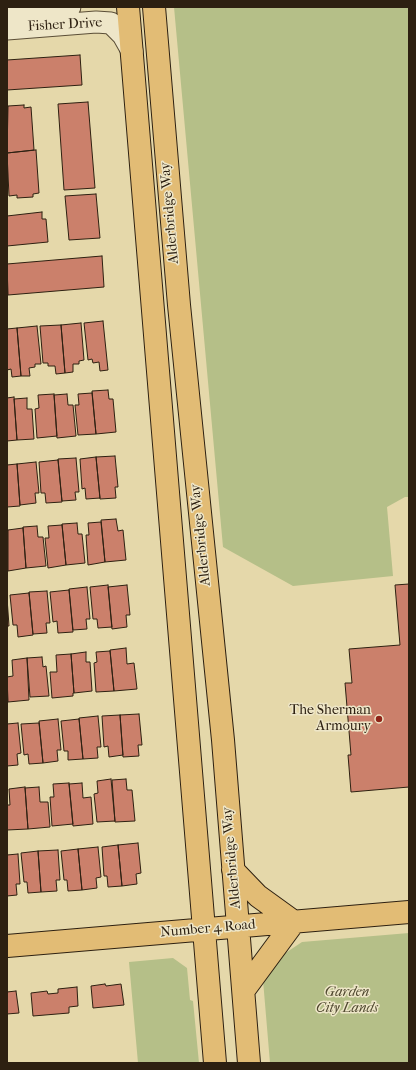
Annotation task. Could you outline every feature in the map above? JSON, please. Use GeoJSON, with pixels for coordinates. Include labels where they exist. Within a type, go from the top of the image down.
{"type":"FeatureCollection","features":[{"type":"Feature","properties":{"kind":"main road","name":"Alderbridge Way"},"geometry":{"type":"LineString","coordinates":[[129,7],[215,1063]]}},
{"type":"Feature","properties":{"kind":"main road"},"geometry":{"type":"LineString","coordinates":[[129,7],[136,14],[140,24],[159,232],[179,304]]}},
{"type":"Feature","properties":{"kind":"main road","name":"Alderbridge Way"},"geometry":{"type":"LineString","coordinates":[[154,7],[179,304],[223,740],[249,1063]]}},
{"type":"Feature","properties":{"kind":"main road"},"geometry":{"type":"LineString","coordinates":[[233,870],[258,896],[294,922],[244,990]]}},
{"type":"Feature","properties":{"kind":"main road","name":"Number 4 Road"},"geometry":{"type":"LineString","coordinates":[[7,946],[409,912]]}},
{"type":"Feature","properties":{"kind":"street","name":"Fisher Drive"},"geometry":{"type":"LineString","coordinates":[[7,13],[70,7]]}},
{"type":"Feature","properties":{"kind":"street","name":"Fisher Drive"},"geometry":{"type":"LineString","coordinates":[[7,29],[96,22],[111,23],[123,35],[132,51]]}},
{"type":"Feature","properties":{"kind":"green space"},"geometry":{"type":"Polygon","coordinates":[[[174,7],[409,7],[409,497],[405,497],[387,507],[393,576],[293,586],[223,547],[174,7]]]}},
{"type":"Feature","properties":{"kind":"green space","name":"Garden City Lands"},"geometry":{"type":"Polygon","coordinates":[[[409,933],[409,1063],[270,1063],[263,980],[272,962],[302,942],[409,933]]]}},
{"type":"Feature","properties":{"kind":"green space"},"geometry":{"type":"Polygon","coordinates":[[[173,958],[187,968],[190,1000],[193,1001],[199,1063],[138,1063],[129,962],[173,958]]]}},
{"type":"Feature","properties":{"kind":"building"},"geometry":{"type":"Polygon","coordinates":[[[80,55],[82,85],[7,90],[7,60],[80,55]]]}},
{"type":"Feature","properties":{"kind":"building"},"geometry":{"type":"Polygon","coordinates":[[[88,102],[95,188],[64,190],[58,104],[88,102]]]}},
{"type":"Feature","properties":{"kind":"building"},"geometry":{"type":"Polygon","coordinates":[[[24,105],[24,108],[31,107],[34,150],[7,153],[8,106],[24,105]]]}},
{"type":"Feature","properties":{"kind":"building"},"geometry":{"type":"Polygon","coordinates":[[[36,150],[39,193],[33,194],[33,197],[17,198],[17,195],[9,196],[7,153],[36,150]]]}},
{"type":"Feature","properties":{"kind":"building"},"geometry":{"type":"Polygon","coordinates":[[[96,194],[100,238],[69,240],[65,196],[96,194]]]}},
{"type":"Feature","properties":{"kind":"building"},"geometry":{"type":"Polygon","coordinates":[[[42,212],[42,219],[46,219],[48,242],[7,246],[7,216],[42,212]]]}},
{"type":"Feature","properties":{"kind":"building"},"geometry":{"type":"Polygon","coordinates":[[[102,256],[104,287],[8,295],[7,264],[102,256]]]}},
{"type":"Feature","properties":{"kind":"building"},"geometry":{"type":"Polygon","coordinates":[[[103,321],[108,370],[100,371],[99,362],[93,363],[92,359],[88,360],[84,323],[103,321]]]}},
{"type":"Feature","properties":{"kind":"building"},"geometry":{"type":"Polygon","coordinates":[[[81,323],[84,360],[79,361],[79,364],[73,364],[73,372],[65,373],[61,325],[81,323]]]}},
{"type":"Feature","properties":{"kind":"building"},"geometry":{"type":"Polygon","coordinates":[[[61,325],[65,373],[56,374],[55,366],[48,366],[48,363],[43,363],[40,326],[61,325]]]}},
{"type":"Feature","properties":{"kind":"building"},"geometry":{"type":"Polygon","coordinates":[[[37,326],[41,364],[35,364],[35,367],[29,368],[30,376],[21,376],[17,328],[37,326]]]}},
{"type":"Feature","properties":{"kind":"building"},"geometry":{"type":"Polygon","coordinates":[[[17,328],[21,376],[12,377],[11,369],[7,370],[7,329],[17,328]]]}},
{"type":"Feature","properties":{"kind":"building"},"geometry":{"type":"Polygon","coordinates":[[[108,390],[109,399],[113,399],[116,432],[96,434],[92,391],[108,390]]]}},
{"type":"Feature","properties":{"kind":"building"},"geometry":{"type":"Polygon","coordinates":[[[92,393],[96,434],[78,435],[75,405],[79,405],[78,394],[92,393]]]}},
{"type":"Feature","properties":{"kind":"building"},"geometry":{"type":"Polygon","coordinates":[[[54,394],[57,436],[37,438],[35,409],[39,408],[38,395],[54,394]]]}},
{"type":"Feature","properties":{"kind":"building"},"geometry":{"type":"Polygon","coordinates":[[[67,394],[68,405],[73,405],[76,436],[57,438],[54,395],[67,394]]]}},
{"type":"Feature","properties":{"kind":"building"},"geometry":{"type":"Polygon","coordinates":[[[14,397],[17,440],[7,441],[7,398],[14,397]]]}},
{"type":"Feature","properties":{"kind":"building"},"geometry":{"type":"Polygon","coordinates":[[[27,398],[27,409],[32,409],[34,439],[17,440],[14,399],[27,398]]]}},
{"type":"Feature","properties":{"kind":"building"},"geometry":{"type":"Polygon","coordinates":[[[115,456],[118,487],[115,487],[116,498],[100,499],[96,457],[115,456]]]}},
{"type":"Feature","properties":{"kind":"building"},"geometry":{"type":"Polygon","coordinates":[[[96,457],[100,498],[86,499],[85,488],[82,489],[80,459],[96,457]]]}},
{"type":"Feature","properties":{"kind":"building"},"geometry":{"type":"Polygon","coordinates":[[[76,458],[79,492],[75,492],[76,500],[62,501],[58,459],[76,458]]]}},
{"type":"Feature","properties":{"kind":"building"},"geometry":{"type":"Polygon","coordinates":[[[58,460],[62,502],[46,503],[45,493],[41,493],[39,462],[58,460]]]}},
{"type":"Feature","properties":{"kind":"building"},"geometry":{"type":"Polygon","coordinates":[[[36,462],[39,493],[35,493],[36,503],[20,505],[17,464],[36,462]]]}},
{"type":"Feature","properties":{"kind":"building"},"geometry":{"type":"Polygon","coordinates":[[[17,464],[20,506],[7,507],[7,465],[17,464]]]}},
{"type":"Feature","properties":{"kind":"building"},"geometry":{"type":"Polygon","coordinates":[[[116,519],[118,531],[123,530],[126,560],[105,562],[101,520],[116,519]]]}},
{"type":"Feature","properties":{"kind":"building"},"geometry":{"type":"Polygon","coordinates":[[[101,522],[105,562],[88,565],[86,535],[89,535],[88,523],[101,522]]]}},
{"type":"Feature","properties":{"kind":"building"},"geometry":{"type":"Polygon","coordinates":[[[77,523],[78,534],[82,534],[85,563],[66,565],[62,524],[77,523]]]}},
{"type":"Feature","properties":{"kind":"building"},"geometry":{"type":"Polygon","coordinates":[[[62,525],[66,565],[48,568],[45,538],[49,538],[48,526],[62,525]]]}},
{"type":"Feature","properties":{"kind":"building"},"geometry":{"type":"Polygon","coordinates":[[[37,526],[38,537],[43,537],[46,566],[26,568],[23,527],[37,526]]]}},
{"type":"Feature","properties":{"kind":"building"},"geometry":{"type":"Polygon","coordinates":[[[23,528],[26,568],[8,571],[8,530],[23,528]]]}},
{"type":"Feature","properties":{"kind":"building","name":"The Sherman Armoury"},"geometry":{"type":"Polygon","coordinates":[[[409,584],[409,787],[351,792],[348,755],[351,755],[345,683],[352,683],[349,649],[400,645],[395,585],[409,584]]]}},
{"type":"Feature","properties":{"kind":"building"},"geometry":{"type":"Polygon","coordinates":[[[108,585],[112,627],[98,628],[97,619],[93,619],[90,587],[108,585]]]}},
{"type":"Feature","properties":{"kind":"building"},"geometry":{"type":"Polygon","coordinates":[[[127,585],[130,615],[126,615],[127,627],[112,629],[108,587],[127,585]]]}},
{"type":"Feature","properties":{"kind":"building"},"geometry":{"type":"Polygon","coordinates":[[[87,587],[90,619],[86,619],[87,629],[73,630],[69,589],[87,587]]]}},
{"type":"Feature","properties":{"kind":"building"},"geometry":{"type":"Polygon","coordinates":[[[69,590],[73,632],[58,633],[57,621],[53,622],[50,592],[69,590]]]}},
{"type":"Feature","properties":{"kind":"building"},"geometry":{"type":"Polygon","coordinates":[[[47,591],[50,623],[46,623],[47,633],[33,634],[29,592],[47,591]]]}},
{"type":"Feature","properties":{"kind":"building"},"geometry":{"type":"Polygon","coordinates":[[[29,593],[33,635],[18,637],[17,625],[13,625],[10,595],[29,593]]]}},
{"type":"Feature","properties":{"kind":"building"},"geometry":{"type":"Polygon","coordinates":[[[7,598],[9,626],[7,626],[7,598]]]}},
{"type":"Feature","properties":{"kind":"building"},"geometry":{"type":"Polygon","coordinates":[[[126,648],[127,664],[134,663],[137,689],[114,691],[110,650],[126,648]]]}},
{"type":"Feature","properties":{"kind":"building"},"geometry":{"type":"Polygon","coordinates":[[[110,651],[114,691],[96,692],[94,663],[97,662],[96,652],[110,651]]]}},
{"type":"Feature","properties":{"kind":"building"},"geometry":{"type":"Polygon","coordinates":[[[86,652],[86,662],[90,662],[92,691],[74,693],[71,654],[86,652]]]}},
{"type":"Feature","properties":{"kind":"building"},"geometry":{"type":"Polygon","coordinates":[[[71,654],[73,696],[52,698],[50,672],[57,672],[56,655],[71,654]]]}},
{"type":"Feature","properties":{"kind":"building"},"geometry":{"type":"Polygon","coordinates":[[[42,657],[43,667],[46,666],[49,696],[30,697],[27,658],[42,657]]]}},
{"type":"Feature","properties":{"kind":"building"},"geometry":{"type":"Polygon","coordinates":[[[27,658],[29,700],[8,702],[7,677],[13,676],[12,660],[27,658]]]}},
{"type":"Feature","properties":{"kind":"building"},"geometry":{"type":"Polygon","coordinates":[[[139,714],[142,745],[138,745],[139,756],[123,757],[120,715],[139,714]]]}},
{"type":"Feature","properties":{"kind":"building"},"geometry":{"type":"Polygon","coordinates":[[[120,715],[123,755],[109,757],[108,746],[104,747],[102,716],[120,715]]]}},
{"type":"Feature","properties":{"kind":"building"},"geometry":{"type":"Polygon","coordinates":[[[98,716],[101,747],[97,747],[98,758],[83,759],[79,718],[98,716]]]}},
{"type":"Feature","properties":{"kind":"building"},"geometry":{"type":"Polygon","coordinates":[[[58,719],[61,750],[57,750],[58,761],[43,763],[39,721],[58,719]]]}},
{"type":"Feature","properties":{"kind":"building"},"geometry":{"type":"Polygon","coordinates":[[[79,719],[83,759],[68,760],[68,751],[64,751],[61,721],[79,719]]]}},
{"type":"Feature","properties":{"kind":"building"},"geometry":{"type":"Polygon","coordinates":[[[18,723],[21,753],[17,754],[18,765],[7,766],[7,724],[18,723]]]}},
{"type":"Feature","properties":{"kind":"building"},"geometry":{"type":"Polygon","coordinates":[[[39,723],[43,763],[29,764],[28,754],[24,755],[21,724],[39,723]]]}},
{"type":"Feature","properties":{"kind":"building"},"geometry":{"type":"Polygon","coordinates":[[[111,779],[115,821],[97,822],[94,794],[98,793],[97,781],[111,779]]]}},
{"type":"Feature","properties":{"kind":"building"},"geometry":{"type":"Polygon","coordinates":[[[126,779],[127,790],[132,790],[135,821],[115,822],[112,780],[126,779]]]}},
{"type":"Feature","properties":{"kind":"building"},"geometry":{"type":"Polygon","coordinates":[[[69,783],[73,824],[52,826],[50,797],[54,797],[53,784],[69,783]]]}},
{"type":"Feature","properties":{"kind":"building"},"geometry":{"type":"Polygon","coordinates":[[[82,783],[83,798],[91,797],[93,824],[73,826],[69,784],[82,783]]]}},
{"type":"Feature","properties":{"kind":"building"},"geometry":{"type":"Polygon","coordinates":[[[25,787],[28,829],[7,830],[7,805],[10,805],[9,789],[25,787]]]}},
{"type":"Feature","properties":{"kind":"building"},"geometry":{"type":"Polygon","coordinates":[[[39,787],[40,802],[48,802],[50,827],[28,829],[25,788],[39,787]]]}},
{"type":"Feature","properties":{"kind":"building"},"geometry":{"type":"Polygon","coordinates":[[[138,843],[141,873],[136,874],[137,884],[122,886],[118,845],[138,843]]]}},
{"type":"Feature","properties":{"kind":"building"},"geometry":{"type":"Polygon","coordinates":[[[118,845],[122,886],[108,887],[107,876],[104,876],[102,847],[118,845]]]}},
{"type":"Feature","properties":{"kind":"building"},"geometry":{"type":"Polygon","coordinates":[[[98,847],[101,877],[96,878],[97,888],[82,890],[78,849],[98,847]]]}},
{"type":"Feature","properties":{"kind":"building"},"geometry":{"type":"Polygon","coordinates":[[[78,849],[82,890],[68,891],[67,880],[64,880],[61,851],[78,849]]]}},
{"type":"Feature","properties":{"kind":"building"},"geometry":{"type":"Polygon","coordinates":[[[58,850],[60,880],[56,880],[57,891],[41,892],[38,851],[58,850]]]}},
{"type":"Feature","properties":{"kind":"building"},"geometry":{"type":"Polygon","coordinates":[[[38,851],[41,892],[28,893],[27,882],[24,882],[21,853],[38,851]]]}},
{"type":"Feature","properties":{"kind":"building"},"geometry":{"type":"Polygon","coordinates":[[[18,854],[20,884],[16,884],[17,895],[7,896],[7,855],[18,854]]]}},
{"type":"Feature","properties":{"kind":"building"},"geometry":{"type":"Polygon","coordinates":[[[105,984],[106,986],[121,984],[124,1005],[93,1008],[91,986],[105,984]]]}},
{"type":"Feature","properties":{"kind":"building"},"geometry":{"type":"Polygon","coordinates":[[[77,987],[78,1006],[69,1007],[69,1013],[33,1016],[31,993],[47,991],[48,994],[58,993],[58,989],[77,987]]]}},
{"type":"Feature","properties":{"kind":"building"},"geometry":{"type":"Polygon","coordinates":[[[16,991],[19,1013],[7,1014],[7,992],[16,991]]]}},
{"type":"Feature","properties":{"kind":"place","name":"The Sherman Armoury"},"geometry":{"type":"Point","coordinates":[379,719]}}]}
